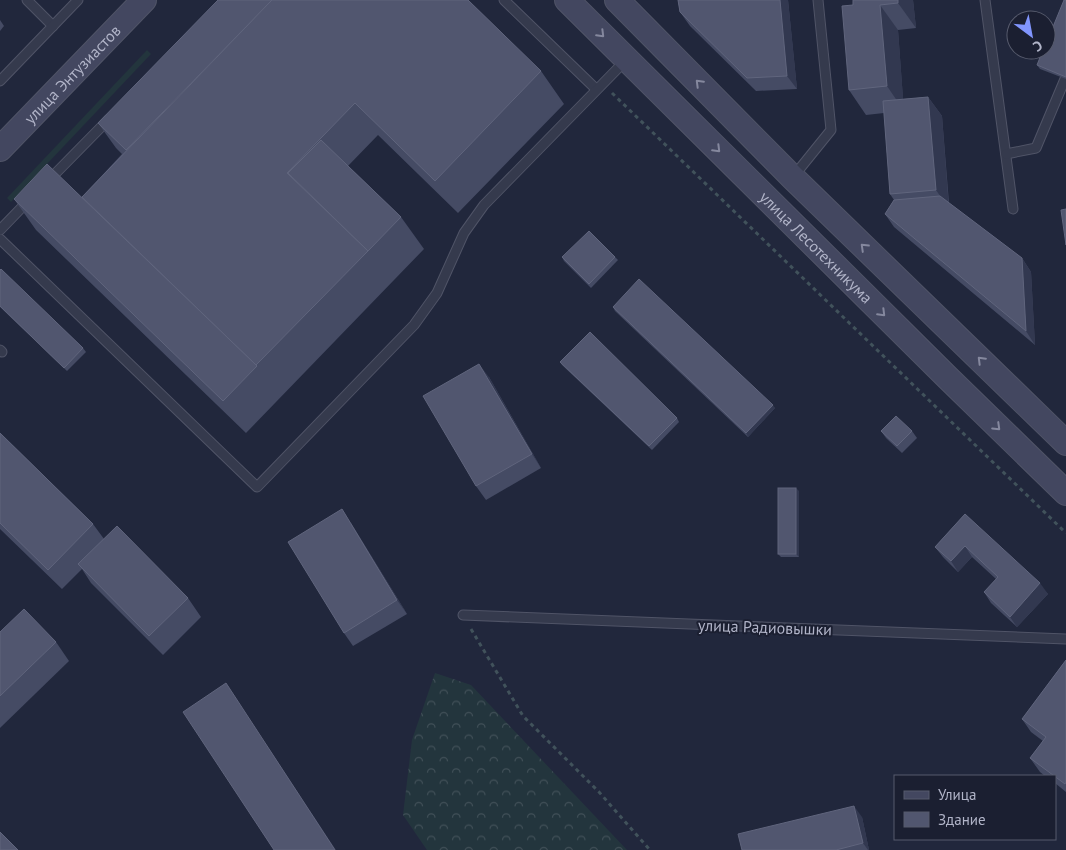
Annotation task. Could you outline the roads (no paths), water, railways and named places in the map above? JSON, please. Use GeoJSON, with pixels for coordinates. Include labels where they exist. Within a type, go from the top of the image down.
{"type":"FeatureCollection","features":[{"type":"Feature","properties":{"kind":"main road","name":"улица Энтузиастов"},"geometry":{"type":"LineString","coordinates":[[0,149],[144,0]]}},
{"type":"Feature","properties":{"kind":"main road","name":"улица Лесотехникума"},"geometry":{"type":"LineString","coordinates":[[567,0],[1066,494]]}},
{"type":"Feature","properties":{"kind":"main road","name":"улица Лесотехникума"},"geometry":{"type":"LineString","coordinates":[[617,0],[793,178],[1066,443]]}},
{"type":"Feature","properties":{"kind":"lane"},"geometry":{"type":"LineString","coordinates":[[27,0],[53,26]]}},
{"type":"Feature","properties":{"kind":"lane"},"geometry":{"type":"LineString","coordinates":[[0,81],[78,0]]}},
{"type":"Feature","properties":{"kind":"lane"},"geometry":{"type":"LineString","coordinates":[[504,0],[599,86]]}},
{"type":"Feature","properties":{"kind":"lane"},"geometry":{"type":"LineString","coordinates":[[793,178],[831,130],[818,0]]}},
{"type":"Feature","properties":{"kind":"lane"},"geometry":{"type":"LineString","coordinates":[[985,0],[1013,209]]}},
{"type":"Feature","properties":{"kind":"lane"},"geometry":{"type":"LineString","coordinates":[[0,239],[257,487],[414,325],[437,293],[464,233],[484,205],[626,60]]}},
{"type":"Feature","properties":{"kind":"lane"},"geometry":{"type":"LineString","coordinates":[[1006,154],[1036,148],[1065,79]]}},
{"type":"Feature","properties":{"kind":"lane"},"geometry":{"type":"LineString","coordinates":[[0,230],[115,112]]}},
{"type":"Feature","properties":{"kind":"lane","name":"улица Радиовышки"},"geometry":{"type":"LineString","coordinates":[[463,615],[1066,639]]}}]}
